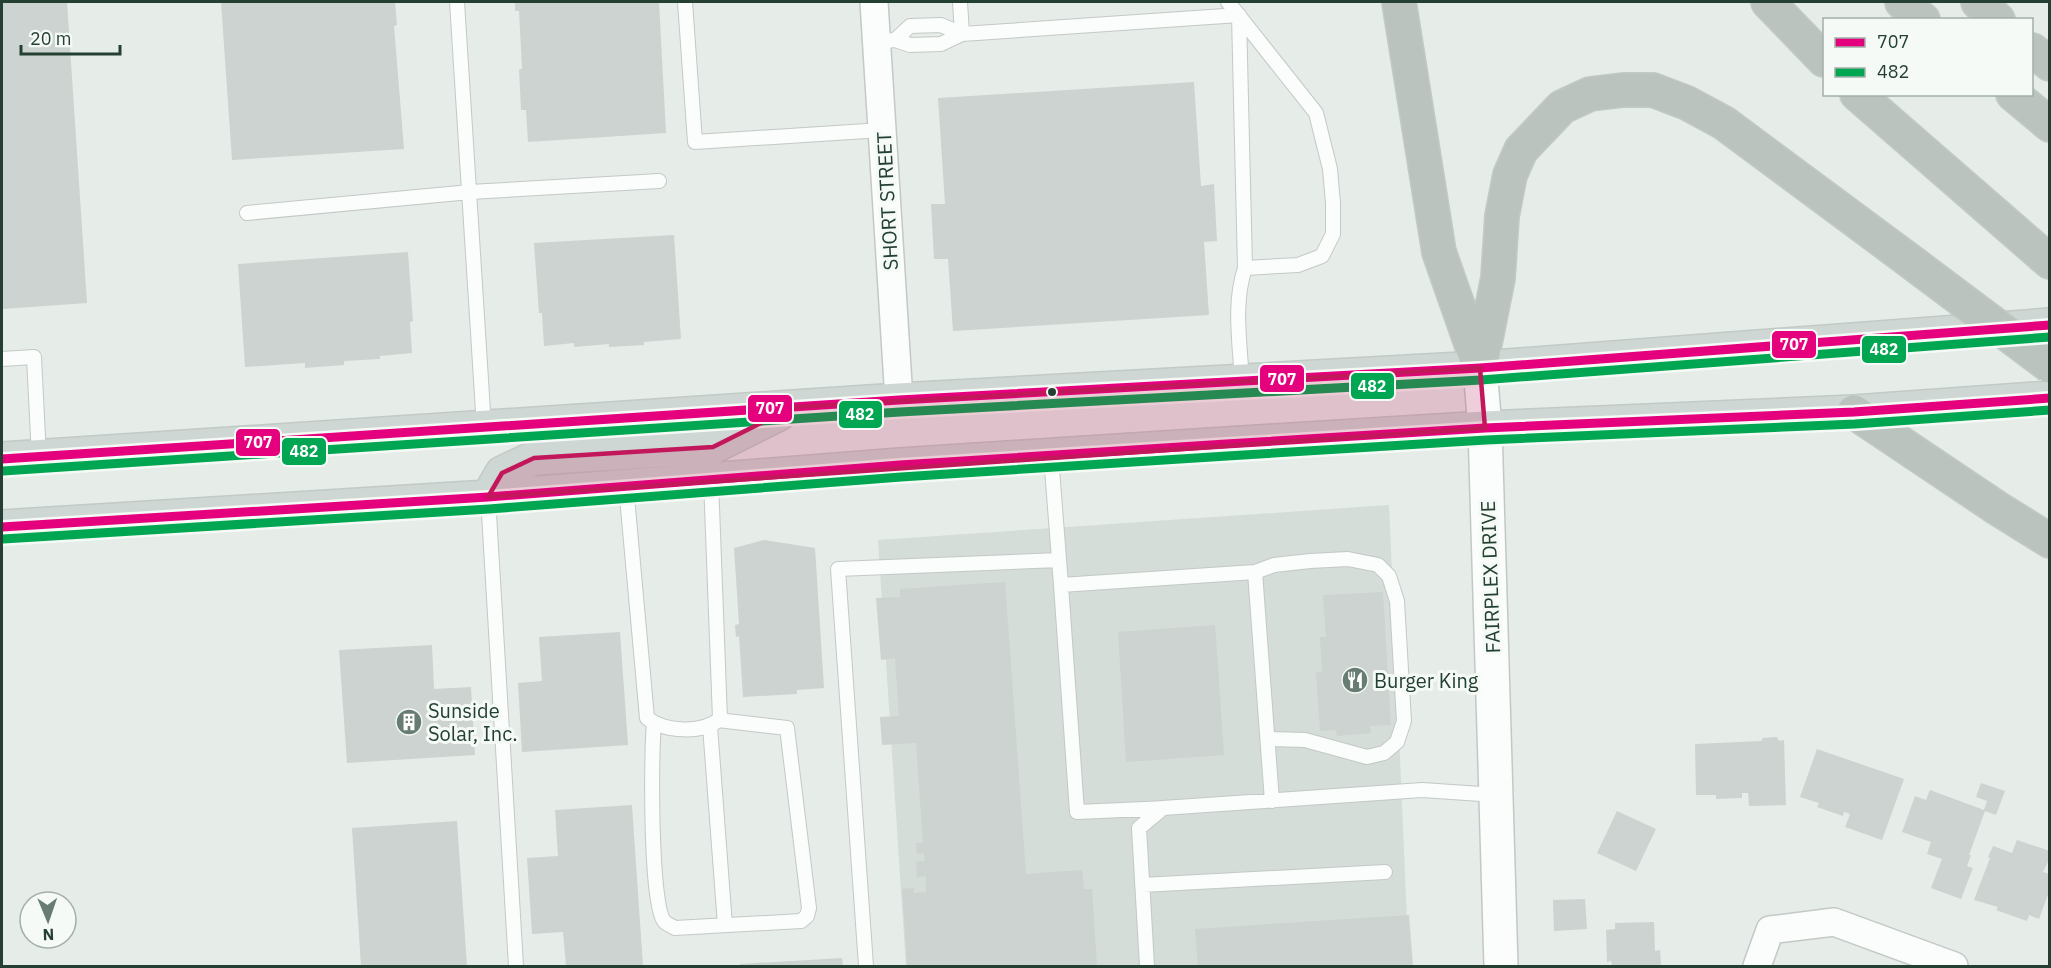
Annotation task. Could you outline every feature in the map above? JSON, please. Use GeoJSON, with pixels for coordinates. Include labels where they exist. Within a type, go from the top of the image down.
{"type":"FeatureCollection","features":[{"type":"Feature","properties":{"kind":"highway"},"geometry":{"type":"LineString","coordinates":[[1399,2],[1439,252],[1480,368]]}},
{"type":"Feature","properties":{"kind":"highway"},"geometry":{"type":"LineString","coordinates":[[1768,2],[1823,59]]}},
{"type":"Feature","properties":{"kind":"highway"},"geometry":{"type":"LineString","coordinates":[[1902,2],[1921,18]]}},
{"type":"Feature","properties":{"kind":"highway"},"geometry":{"type":"LineString","coordinates":[[1978,2],[1996,18]]}},
{"type":"Feature","properties":{"kind":"highway"},"geometry":{"type":"LineString","coordinates":[[2033,52],[2049,64]]}},
{"type":"Feature","properties":{"kind":"highway"},"geometry":{"type":"LineString","coordinates":[[1480,368],[1498,278],[1502,216],[1510,175],[1521,150],[1562,106],[1590,94],[1623,90],[1653,90],[1687,103],[1724,123],[2049,366]]}},
{"type":"Feature","properties":{"kind":"highway"},"geometry":{"type":"LineString","coordinates":[[1859,96],[2046,259]]}},
{"type":"Feature","properties":{"kind":"highway"},"geometry":{"type":"LineString","coordinates":[[2015,96],[2049,125]]}},
{"type":"Feature","properties":{"kind":"highway"},"geometry":{"type":"LineString","coordinates":[[1854,412],[2049,540]]}},
{"type":"Feature","properties":{"kind":"main road"},"geometry":{"type":"LineString","coordinates":[[2,459],[898,400],[1480,368],[2049,325]]}},
{"type":"Feature","properties":{"kind":"main road","name":"FAIRPLEX DRIVE"},"geometry":{"type":"LineString","coordinates":[[1480,368],[1485,428],[1501,966]]}},
{"type":"Feature","properties":{"kind":"main road"},"geometry":{"type":"LineString","coordinates":[[2,527],[488,497],[1051,455],[1485,428],[1854,412],[2049,398]]}},
{"type":"Feature","properties":{"kind":"main road"},"geometry":{"type":"LineString","coordinates":[[488,497],[502,473],[534,458],[714,447],[793,407]]}},
{"type":"Feature","properties":{"kind":"street","name":"SHORT STREET"},"geometry":{"type":"LineString","coordinates":[[874,2],[886,41],[882,130],[898,400]]}},
{"type":"Feature","properties":{"kind":"street"},"geometry":{"type":"LineString","coordinates":[[1758,966],[1770,930],[1834,922],[1954,966]]}},
{"type":"Feature","properties":{"kind":"lane"},"geometry":{"type":"LineString","coordinates":[[457,2],[484,427]]}},
{"type":"Feature","properties":{"kind":"lane"},"geometry":{"type":"LineString","coordinates":[[685,2],[695,142],[882,130]]}},
{"type":"Feature","properties":{"kind":"lane"},"geometry":{"type":"LineString","coordinates":[[960,2],[962,34]]}},
{"type":"Feature","properties":{"kind":"lane"},"geometry":{"type":"LineString","coordinates":[[1228,2],[1316,114],[1330,169],[1333,203],[1333,234],[1322,256],[1298,265],[1245,268]]}},
{"type":"Feature","properties":{"kind":"lane"},"geometry":{"type":"LineString","coordinates":[[886,41],[910,45],[941,44],[962,34],[1239,15]]}},
{"type":"Feature","properties":{"kind":"lane"},"geometry":{"type":"LineString","coordinates":[[1239,15],[1245,268],[1240,283],[1239,316],[1242,381]]}},
{"type":"Feature","properties":{"kind":"lane"},"geometry":{"type":"LineString","coordinates":[[886,41],[910,26],[941,25],[962,34]]}},
{"type":"Feature","properties":{"kind":"lane"},"geometry":{"type":"LineString","coordinates":[[247,213],[470,192],[659,181]]}},
{"type":"Feature","properties":{"kind":"lane"},"geometry":{"type":"LineString","coordinates":[[2,359],[34,357],[39,457]]}},
{"type":"Feature","properties":{"kind":"lane"},"geometry":{"type":"LineString","coordinates":[[1051,455],[1077,812],[1422,790],[1496,795]]}},
{"type":"Feature","properties":{"kind":"lane"},"geometry":{"type":"LineString","coordinates":[[711,480],[714,723],[725,926]]}},
{"type":"Feature","properties":{"kind":"lane"},"geometry":{"type":"LineString","coordinates":[[626,486],[647,718],[654,723],[673,729],[714,723],[787,728],[809,908],[807,916],[801,921],[675,928],[664,922],[655,872],[651,750],[654,723]]}},
{"type":"Feature","properties":{"kind":"lane"},"geometry":{"type":"LineString","coordinates":[[488,497],[516,966]]}},
{"type":"Feature","properties":{"kind":"lane"},"geometry":{"type":"LineString","coordinates":[[1061,585],[1255,572],[1274,565],[1310,561],[1348,559],[1378,565],[1389,576],[1397,601],[1404,721],[1396,742],[1384,753],[1367,757],[1305,740],[1268,739]]}},
{"type":"Feature","properties":{"kind":"lane"},"geometry":{"type":"LineString","coordinates":[[866,966],[838,569],[1059,560]]}},
{"type":"Feature","properties":{"kind":"lane"},"geometry":{"type":"LineString","coordinates":[[1255,572],[1272,801]]}},
{"type":"Feature","properties":{"kind":"lane"},"geometry":{"type":"LineString","coordinates":[[1147,966],[1139,828],[1163,808],[1167,808]]}},
{"type":"Feature","properties":{"kind":"lane"},"geometry":{"type":"LineString","coordinates":[[1142,885],[1385,872]]}},
{"type":"Feature","properties":{"kind":"highlighted area"},"geometry":{"type":"Polygon","coordinates":[[[1480,368],[1485,428],[488,497],[502,473],[534,458],[713,447],[793,407],[1480,368]]]}},
{"type":"Feature","properties":{"kind":"shaded area"},"geometry":{"type":"Polygon","coordinates":[[[1389,505],[1409,966],[906,966],[878,540],[1389,505]]]}},
{"type":"Feature","properties":{"kind":"building"},"geometry":{"type":"Polygon","coordinates":[[[2,2],[67,2],[87,303],[2,309],[2,2]]]}},
{"type":"Feature","properties":{"kind":"building"},"geometry":{"type":"Polygon","coordinates":[[[221,2],[395,2],[397,25],[394,26],[404,149],[232,160],[221,2]]]}},
{"type":"Feature","properties":{"kind":"building"},"geometry":{"type":"Polygon","coordinates":[[[515,2],[659,2],[666,133],[528,142],[526,110],[521,110],[519,69],[522,69],[519,11],[515,11],[515,2]]]}},
{"type":"Feature","properties":{"kind":"building"},"geometry":{"type":"Polygon","coordinates":[[[1194,82],[1201,186],[1214,184],[1217,241],[1204,242],[1209,315],[953,331],[948,259],[934,259],[931,204],[945,204],[938,98],[1194,82]]]}},
{"type":"Feature","properties":{"kind":"building"},"geometry":{"type":"Polygon","coordinates":[[[674,235],[681,339],[644,342],[644,345],[609,347],[609,344],[574,347],[574,343],[544,346],[534,243],[674,235]]]}},
{"type":"Feature","properties":{"kind":"building"},"geometry":{"type":"Polygon","coordinates":[[[408,252],[413,321],[410,322],[412,353],[380,356],[380,359],[344,361],[344,365],[305,368],[305,363],[245,367],[238,264],[408,252]]]}},
{"type":"Feature","properties":{"kind":"building"},"geometry":{"type":"Polygon","coordinates":[[[764,540],[815,548],[824,688],[797,690],[797,694],[743,697],[739,636],[736,637],[735,625],[739,624],[734,548],[764,540]]]}},
{"type":"Feature","properties":{"kind":"building"},"geometry":{"type":"Polygon","coordinates":[[[1005,582],[1026,874],[1082,870],[1084,889],[1092,889],[1097,966],[907,966],[902,889],[914,888],[914,893],[926,892],[926,876],[917,877],[916,862],[925,861],[924,853],[917,854],[916,843],[923,843],[916,743],[882,745],[880,717],[899,716],[895,658],[881,660],[876,598],[900,597],[900,589],[1005,582]]]}},
{"type":"Feature","properties":{"kind":"building"},"geometry":{"type":"Polygon","coordinates":[[[1383,592],[1391,725],[1370,726],[1371,733],[1337,736],[1336,730],[1320,731],[1316,672],[1322,672],[1320,637],[1326,637],[1323,595],[1383,592]]]}},
{"type":"Feature","properties":{"kind":"building"},"geometry":{"type":"Polygon","coordinates":[[[1215,625],[1224,755],[1126,762],[1118,632],[1215,625]]]}},
{"type":"Feature","properties":{"kind":"building"},"geometry":{"type":"Polygon","coordinates":[[[620,632],[628,745],[522,752],[518,683],[542,681],[539,637],[620,632]]]}},
{"type":"Feature","properties":{"kind":"building","name":"Sunside Solar, Inc."},"geometry":{"type":"Polygon","coordinates":[[[432,645],[434,689],[471,687],[475,755],[347,763],[339,650],[432,645]]]}},
{"type":"Feature","properties":{"kind":"building"},"geometry":{"type":"Polygon","coordinates":[[[1777,737],[1779,741],[1784,740],[1786,805],[1749,806],[1748,793],[1742,793],[1742,798],[1716,799],[1716,795],[1696,795],[1695,744],[1761,741],[1763,738],[1777,737]]]}},
{"type":"Feature","properties":{"kind":"building"},"geometry":{"type":"Polygon","coordinates":[[[1817,749],[1904,779],[1882,840],[1845,827],[1850,814],[1844,812],[1843,816],[1817,807],[1819,803],[1800,797],[1817,749]]]}},
{"type":"Feature","properties":{"kind":"building"},"geometry":{"type":"Polygon","coordinates":[[[1981,783],[2005,791],[1996,815],[1985,811],[1969,855],[1971,855],[1967,866],[1973,868],[1961,899],[1931,888],[1942,859],[1927,854],[1931,842],[1902,832],[1915,796],[1926,800],[1930,790],[1984,810],[1987,801],[1976,797],[1981,783]]]}},
{"type":"Feature","properties":{"kind":"building"},"geometry":{"type":"Polygon","coordinates":[[[632,805],[643,966],[566,966],[563,932],[532,934],[527,858],[558,856],[555,810],[632,805]]]}},
{"type":"Feature","properties":{"kind":"building"},"geometry":{"type":"Polygon","coordinates":[[[1617,811],[1656,829],[1636,871],[1597,853],[1617,811]]]}},
{"type":"Feature","properties":{"kind":"building"},"geometry":{"type":"Polygon","coordinates":[[[457,821],[467,966],[361,966],[352,828],[457,821]]]}},
{"type":"Feature","properties":{"kind":"building"},"geometry":{"type":"Polygon","coordinates":[[[2017,840],[2050,851],[2050,858],[2043,872],[2050,874],[2050,889],[2039,919],[2029,915],[2027,921],[1996,910],[1998,907],[1974,900],[1993,846],[2012,853],[2017,840]]]}},
{"type":"Feature","properties":{"kind":"building"},"geometry":{"type":"Polygon","coordinates":[[[1585,899],[1587,929],[1554,931],[1553,900],[1585,899]]]}},
{"type":"Feature","properties":{"kind":"building"},"geometry":{"type":"Polygon","coordinates":[[[1409,915],[1413,966],[1198,966],[1195,929],[1409,915]]]}},
{"type":"Feature","properties":{"kind":"building"},"geometry":{"type":"Polygon","coordinates":[[[1654,922],[1655,951],[1660,950],[1661,966],[1612,966],[1611,961],[1607,962],[1606,930],[1615,929],[1615,923],[1654,922]]]}},
{"type":"Feature","properties":{"kind":"building"},"geometry":{"type":"Polygon","coordinates":[[[842,958],[843,966],[740,966],[740,964],[842,958]]]}},
{"type":"Feature","properties":{"kind":"transit line","name":"707"},"geometry":{"type":"LineString","coordinates":[[2,459],[899,400],[1480,368],[2050,325]]}},
{"type":"Feature","properties":{"kind":"transit line","name":"482"},"geometry":{"type":"LineString","coordinates":[[3,471],[900,412],[1481,380],[2050,337]]}},
{"type":"Feature","properties":{"kind":"transit line","name":"707"},"geometry":{"type":"LineString","coordinates":[[2,527],[488,497],[900,465],[1226,444],[1485,428],[1854,412],[2050,398]]}},
{"type":"Feature","properties":{"kind":"transit line","name":"482"},"geometry":{"type":"LineString","coordinates":[[3,539],[489,509],[901,477],[1227,456],[1486,440],[1855,424],[2050,410]]}},
{"type":"Feature","properties":{"kind":"place","name":"Burger King"},"geometry":{"type":"Point","coordinates":[1355,680]}},
{"type":"Feature","properties":{"kind":"place","name":"Sunside Solar, Inc."},"geometry":{"type":"Point","coordinates":[409,722]}}]}
